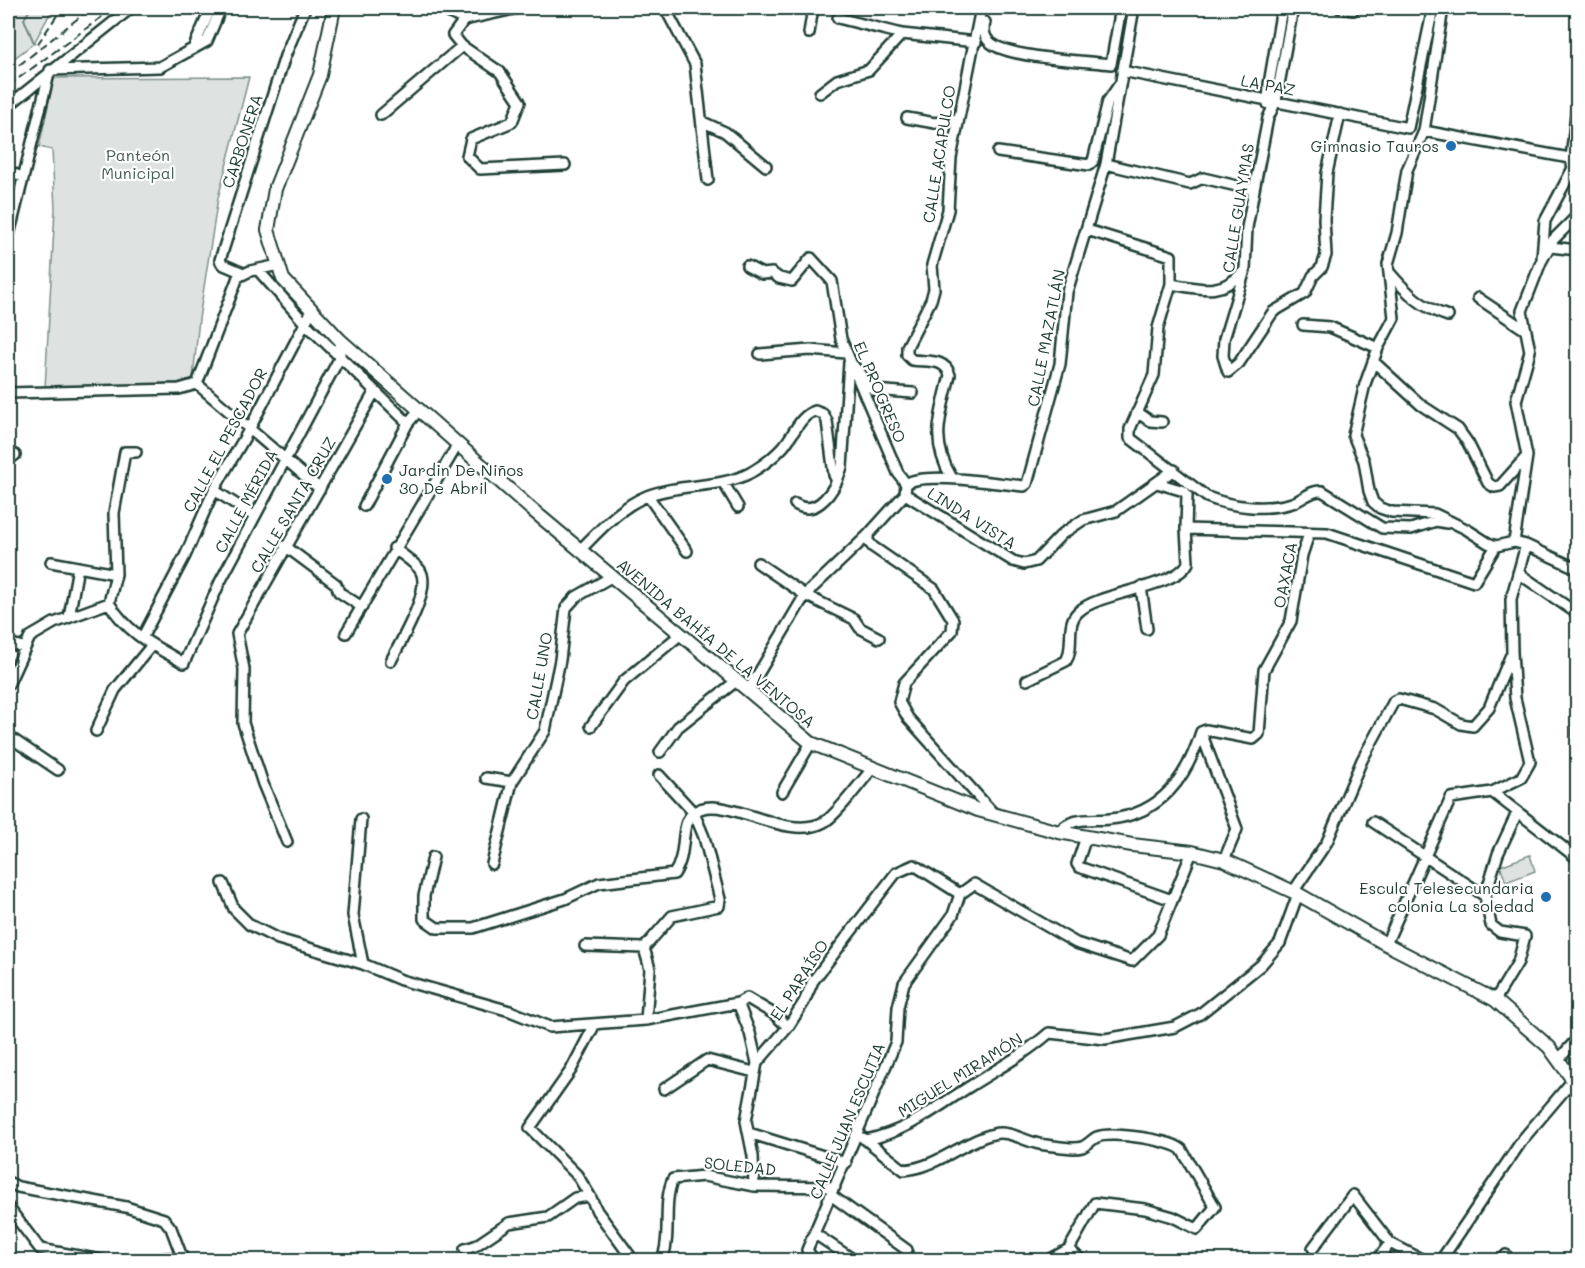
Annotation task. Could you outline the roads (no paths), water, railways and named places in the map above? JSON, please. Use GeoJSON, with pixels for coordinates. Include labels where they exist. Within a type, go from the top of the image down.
{"type":"FeatureCollection","features":[{"type":"Feature","properties":{"kind":"main road","name":"AVENIDA BAHÍA DE LA VENTOSA"},"geometry":{"type":"LineString","coordinates":[[334,8],[320,75],[275,189],[268,230],[283,279],[340,340],[611,577],[811,743],[978,810],[1059,832],[1131,845],[1192,852],[1224,861],[1296,893],[1386,944],[1495,1000],[1524,1023],[1559,1059],[1575,1084]]}},
{"type":"Feature","properties":{"kind":"street"},"geometry":{"type":"LineString","coordinates":[[8,106],[50,70],[131,8]]}},
{"type":"Feature","properties":{"kind":"street"},"geometry":{"type":"LineString","coordinates":[[193,49],[211,8]]}},
{"type":"Feature","properties":{"kind":"street"},"geometry":{"type":"LineString","coordinates":[[50,70],[160,67],[209,39],[221,8]]}},
{"type":"Feature","properties":{"kind":"street","name":"CARBONERA"},"geometry":{"type":"LineString","coordinates":[[243,273],[222,264],[220,260],[285,56],[305,8]]}},
{"type":"Feature","properties":{"kind":"street"},"geometry":{"type":"LineString","coordinates":[[440,8],[464,20],[518,8]]}},
{"type":"Feature","properties":{"kind":"street"},"geometry":{"type":"LineString","coordinates":[[665,8],[695,64],[708,180]]}},
{"type":"Feature","properties":{"kind":"street"},"geometry":{"type":"LineString","coordinates":[[809,33],[813,8]]}},
{"type":"Feature","properties":{"kind":"street","name":"CALLE ACAPULCO"},"geometry":{"type":"LineString","coordinates":[[952,478],[939,448],[937,426],[950,375],[947,367],[941,362],[912,360],[907,355],[907,347],[934,290],[932,265],[948,210],[951,158],[957,120],[976,42],[981,8]]}},
{"type":"Feature","properties":{"kind":"street"},"geometry":{"type":"LineString","coordinates":[[987,8],[984,34],[990,43],[1002,48],[1055,58],[1111,64],[1121,8]]}},
{"type":"Feature","properties":{"kind":"street","name":"CALLE MAZATLÁN"},"geometry":{"type":"LineString","coordinates":[[905,489],[912,480],[952,478],[1024,486],[1027,484],[1060,364],[1067,292],[1106,164],[1134,8]]}},
{"type":"Feature","properties":{"kind":"street","name":"CALLE GUAYMAS"},"geometry":{"type":"LineString","coordinates":[[1272,101],[1282,8]]}},
{"type":"Feature","properties":{"kind":"street","name":"CALLE GUAYMAS"},"geometry":{"type":"LineString","coordinates":[[1293,8],[1268,118],[1247,228],[1245,270],[1224,339],[1223,356],[1228,372],[1239,363],[1273,312],[1300,297],[1313,276],[1318,274],[1326,255],[1324,219],[1327,173],[1340,114]]}},
{"type":"Feature","properties":{"kind":"street"},"geometry":{"type":"LineString","coordinates":[[1340,8],[1353,10]]}},
{"type":"Feature","properties":{"kind":"street","name":"LA PAZ"},"geometry":{"type":"LineString","coordinates":[[1122,71],[1408,128],[1433,8]]}},
{"type":"Feature","properties":{"kind":"street"},"geometry":{"type":"LineString","coordinates":[[1443,8],[1424,131],[1407,170],[1389,272],[1395,318],[1393,326],[1378,348],[1362,393],[1353,435],[1364,461],[1373,502],[1392,512],[1435,514],[1496,546],[1514,542],[1526,545],[1578,569]]}},
{"type":"Feature","properties":{"kind":"street"},"geometry":{"type":"LineString","coordinates":[[838,18],[902,34],[976,42]]}},
{"type":"Feature","properties":{"kind":"street"},"geometry":{"type":"LineString","coordinates":[[464,20],[453,35],[462,46],[500,72],[519,102],[512,122],[471,139],[467,156],[480,169],[565,165]]}},
{"type":"Feature","properties":{"kind":"street"},"geometry":{"type":"LineString","coordinates":[[820,93],[837,80],[868,70],[902,34]]}},
{"type":"Feature","properties":{"kind":"street"},"geometry":{"type":"LineString","coordinates":[[381,115],[462,46]]}},
{"type":"Feature","properties":{"kind":"street"},"geometry":{"type":"LineString","coordinates":[[8,239],[50,70]]}},
{"type":"Feature","properties":{"kind":"street","name":"CALLE MAZATLÁN"},"geometry":{"type":"LineString","coordinates":[[998,152],[1089,165],[1093,161],[1108,101],[1120,83]]}},
{"type":"Feature","properties":{"kind":"street"},"geometry":{"type":"LineString","coordinates":[[1541,262],[1545,221],[1573,168],[1578,95]]}},
{"type":"Feature","properties":{"kind":"street"},"geometry":{"type":"LineString","coordinates":[[907,118],[935,123],[957,120]]}},
{"type":"Feature","properties":{"kind":"street"},"geometry":{"type":"LineString","coordinates":[[703,122],[725,132],[766,166]]}},
{"type":"Feature","properties":{"kind":"street"},"geometry":{"type":"LineString","coordinates":[[1424,131],[1574,159]]}},
{"type":"Feature","properties":{"kind":"street"},"geometry":{"type":"LineString","coordinates":[[1106,164],[1190,184],[1203,178],[1254,190]]}},
{"type":"Feature","properties":{"kind":"street"},"geometry":{"type":"LineString","coordinates":[[8,172],[23,177]]}},
{"type":"Feature","properties":{"kind":"street"},"geometry":{"type":"LineString","coordinates":[[1514,542],[1527,456],[1516,401],[1530,351],[1522,310],[1541,262],[1550,247],[1578,215]]}},
{"type":"Feature","properties":{"kind":"street"},"geometry":{"type":"LineString","coordinates":[[1087,230],[1171,256],[1171,284],[1158,328],[1155,375],[1137,412],[1129,434],[1130,438],[1207,497],[1226,504],[1286,504],[1322,491],[1341,500],[1366,520],[1382,528],[1405,530],[1436,522],[1452,524]]}},
{"type":"Feature","properties":{"kind":"street"},"geometry":{"type":"LineString","coordinates":[[1550,247],[1578,250]]}},
{"type":"Feature","properties":{"kind":"street","name":"EL PROGRESO"},"geometry":{"type":"LineString","coordinates":[[747,266],[762,274],[772,273],[779,278],[792,281],[811,258],[832,281],[841,339],[905,489]]}},
{"type":"Feature","properties":{"kind":"street"},"geometry":{"type":"LineString","coordinates":[[197,384],[236,282],[243,273],[279,265]]}},
{"type":"Feature","properties":{"kind":"street"},"geometry":{"type":"LineString","coordinates":[[258,270],[304,322],[408,423]]}},
{"type":"Feature","properties":{"kind":"street"},"geometry":{"type":"LineString","coordinates":[[1171,284],[1216,289],[1233,283],[1245,270]]}},
{"type":"Feature","properties":{"kind":"street"},"geometry":{"type":"LineString","coordinates":[[1389,272],[1407,293],[1430,310],[1448,316]]}},
{"type":"Feature","properties":{"kind":"street"},"geometry":{"type":"LineString","coordinates":[[1478,298],[1524,329]]}},
{"type":"Feature","properties":{"kind":"street","name":"CALLE EL PESCADOR"},"geometry":{"type":"LineString","coordinates":[[142,638],[184,556],[214,490],[249,430],[312,310]]}},
{"type":"Feature","properties":{"kind":"street"},"geometry":{"type":"LineString","coordinates":[[1303,325],[1330,327],[1378,348]]}},
{"type":"Feature","properties":{"kind":"street"},"geometry":{"type":"LineString","coordinates":[[340,340],[340,357]]}},
{"type":"Feature","properties":{"kind":"street"},"geometry":{"type":"LineString","coordinates":[[760,354],[810,350],[848,357],[873,390],[913,393]]}},
{"type":"Feature","properties":{"kind":"street","name":"CALLE MÉRIDA"},"geometry":{"type":"LineString","coordinates":[[152,645],[184,663],[220,582],[340,357]]}},
{"type":"Feature","properties":{"kind":"street"},"geometry":{"type":"LineString","coordinates":[[795,504],[802,508],[812,508],[831,493],[837,481],[842,467],[848,357]]}},
{"type":"Feature","properties":{"kind":"street"},"geometry":{"type":"LineString","coordinates":[[1374,362],[1421,405],[1458,429],[1468,443],[1488,483],[1494,487],[1500,486],[1527,456]]}},
{"type":"Feature","properties":{"kind":"street"},"geometry":{"type":"LineString","coordinates":[[8,393],[179,389],[197,384]]}},
{"type":"Feature","properties":{"kind":"street"},"geometry":{"type":"LineString","coordinates":[[197,384],[320,489]]}},
{"type":"Feature","properties":{"kind":"street","name":"CALLE SANTA CRUZ"},"geometry":{"type":"LineString","coordinates":[[287,842],[263,784],[243,723],[244,669],[237,634],[375,391]]}},
{"type":"Feature","properties":{"kind":"street"},"geometry":{"type":"LineString","coordinates":[[364,506],[408,423],[419,410]]}},
{"type":"Feature","properties":{"kind":"street"},"geometry":{"type":"LineString","coordinates":[[580,550],[612,517],[648,496],[723,482],[748,474],[769,460],[792,436],[805,416],[815,411],[823,414],[827,421],[834,475],[837,481]]}},
{"type":"Feature","properties":{"kind":"street"},"geometry":{"type":"LineString","coordinates":[[1137,412],[1150,421],[1162,422]]}},
{"type":"Feature","properties":{"kind":"street"},"geometry":{"type":"LineString","coordinates":[[346,633],[394,548],[458,444]]}},
{"type":"Feature","properties":{"kind":"street"},"geometry":{"type":"LineString","coordinates":[[96,731],[115,690],[152,645],[122,623],[109,603],[116,574],[114,513],[125,452],[136,452]]}},
{"type":"Feature","properties":{"kind":"street","name":"LINDA VISTA"},"geometry":{"type":"LineString","coordinates":[[905,489],[1013,561],[1024,564],[1035,561],[1062,534],[1083,520],[1111,514],[1174,470]]}},
{"type":"Feature","properties":{"kind":"street"},"geometry":{"type":"LineString","coordinates":[[723,482],[738,507]]}},
{"type":"Feature","properties":{"kind":"street"},"geometry":{"type":"LineString","coordinates":[[1027,680],[1066,661],[1073,618],[1079,610],[1168,578],[1186,568],[1188,563],[1187,495],[1184,491],[1157,483]]}},
{"type":"Feature","properties":{"kind":"street"},"geometry":{"type":"LineString","coordinates":[[748,691],[813,584],[868,535],[905,489]]}},
{"type":"Feature","properties":{"kind":"street"},"geometry":{"type":"LineString","coordinates":[[214,490],[254,516]]}},
{"type":"Feature","properties":{"kind":"street"},"geometry":{"type":"LineString","coordinates":[[648,496],[687,551]]}},
{"type":"Feature","properties":{"kind":"street"},"geometry":{"type":"LineString","coordinates":[[1186,529],[1327,533],[1474,582],[1496,546]]}},
{"type":"Feature","properties":{"kind":"street","name":"OAXACA"},"geometry":{"type":"LineString","coordinates":[[1201,732],[1206,730],[1253,739],[1259,734],[1264,670],[1291,621],[1302,555],[1309,534]]}},
{"type":"Feature","properties":{"kind":"street"},"geometry":{"type":"LineString","coordinates":[[868,535],[868,541],[873,547],[934,589],[951,614],[952,631],[904,683],[899,702],[908,718],[993,813]]}},
{"type":"Feature","properties":{"kind":"street"},"geometry":{"type":"LineString","coordinates":[[1386,944],[1451,798],[1492,792],[1521,778],[1530,762],[1515,698],[1511,599],[1526,545]]}},
{"type":"Feature","properties":{"kind":"street"},"geometry":{"type":"LineString","coordinates":[[285,546],[336,584],[339,592],[362,607]]}},
{"type":"Feature","properties":{"kind":"street"},"geometry":{"type":"LineString","coordinates":[[391,661],[420,601],[424,580],[420,569],[394,548]]}},
{"type":"Feature","properties":{"kind":"street"},"geometry":{"type":"LineString","coordinates":[[51,562],[116,574]]}},
{"type":"Feature","properties":{"kind":"street"},"geometry":{"type":"LineString","coordinates":[[758,563],[805,595],[854,619],[860,628],[879,638]]}},
{"type":"Feature","properties":{"kind":"street"},"geometry":{"type":"LineString","coordinates":[[69,617],[78,567]]}},
{"type":"Feature","properties":{"kind":"street"},"geometry":{"type":"LineString","coordinates":[[1518,573],[1578,614]]}},
{"type":"Feature","properties":{"kind":"street","name":"CALLE UNO"},"geometry":{"type":"LineString","coordinates":[[492,864],[512,782],[545,731],[560,660],[566,608],[576,597],[611,577]]}},
{"type":"Feature","properties":{"kind":"street"},"geometry":{"type":"LineString","coordinates":[[1141,587],[1147,629]]}},
{"type":"Feature","properties":{"kind":"street"},"geometry":{"type":"LineString","coordinates":[[8,685],[23,647],[30,637],[69,617],[109,603]]}},
{"type":"Feature","properties":{"kind":"street"},"geometry":{"type":"LineString","coordinates":[[591,726],[624,681],[681,634]]}},
{"type":"Feature","properties":{"kind":"street"},"geometry":{"type":"LineString","coordinates":[[8,643],[23,647]]}},
{"type":"Feature","properties":{"kind":"street","name":"MIGUEL MIRAMÓN"},"geometry":{"type":"LineString","coordinates":[[862,1138],[891,1134],[916,1123],[951,1098],[1021,1056],[1049,1033],[1105,1039],[1175,1027],[1200,1014],[1261,965],[1280,942],[1296,893],[1327,842],[1362,760],[1394,702],[1399,699],[1426,706],[1461,724],[1473,726],[1489,708],[1512,652]]}},
{"type":"Feature","properties":{"kind":"street"},"geometry":{"type":"LineString","coordinates":[[660,752],[678,727],[735,682]]}},
{"type":"Feature","properties":{"kind":"street"},"geometry":{"type":"LineString","coordinates":[[1578,722],[1578,736]]}},
{"type":"Feature","properties":{"kind":"street"},"geometry":{"type":"LineString","coordinates":[[1201,732],[1237,830],[1224,861]]}},
{"type":"Feature","properties":{"kind":"street"},"geometry":{"type":"LineString","coordinates":[[1059,832],[1066,824],[1089,819],[1112,819],[1152,807],[1175,787],[1194,756],[1201,732]]}},
{"type":"Feature","properties":{"kind":"street"},"geometry":{"type":"LineString","coordinates":[[8,736],[58,770]]}},
{"type":"Feature","properties":{"kind":"street"},"geometry":{"type":"LineString","coordinates":[[782,792],[811,743]]}},
{"type":"Feature","properties":{"kind":"street"},"geometry":{"type":"LineString","coordinates":[[433,857],[422,910],[429,924],[437,928],[473,928],[565,899],[599,883],[674,874],[684,854],[686,823],[694,813],[716,805],[782,826],[814,825],[825,822],[873,768]]}},
{"type":"Feature","properties":{"kind":"street"},"geometry":{"type":"LineString","coordinates":[[644,948],[672,916],[719,906],[720,899],[704,837],[694,813],[659,775]]}},
{"type":"Feature","properties":{"kind":"street"},"geometry":{"type":"LineString","coordinates":[[486,778],[512,782]]}},
{"type":"Feature","properties":{"kind":"street"},"geometry":{"type":"LineString","coordinates":[[1492,792],[1517,813],[1576,854]]}},
{"type":"Feature","properties":{"kind":"street"},"geometry":{"type":"LineString","coordinates":[[1495,1000],[1518,962],[1524,936],[1500,932],[1491,925],[1485,896],[1498,854],[1517,813]]}},
{"type":"Feature","properties":{"kind":"street"},"geometry":{"type":"LineString","coordinates":[[361,819],[353,904],[363,964]]}},
{"type":"Feature","properties":{"kind":"street"},"geometry":{"type":"LineString","coordinates":[[1373,822],[1485,896]]}},
{"type":"Feature","properties":{"kind":"street"},"geometry":{"type":"LineString","coordinates":[[1086,837],[1077,864],[1079,867],[1172,900]]}},
{"type":"Feature","properties":{"kind":"street"},"geometry":{"type":"LineString","coordinates":[[960,894],[974,884],[1076,943],[1132,961],[1158,935],[1192,852]]}},
{"type":"Feature","properties":{"kind":"street","name":"EL PARAÍSO"},"geometry":{"type":"LineString","coordinates":[[756,1068],[788,1027],[804,1002],[813,981],[896,873],[915,865],[960,894]]}},
{"type":"Feature","properties":{"kind":"street"},"geometry":{"type":"LineString","coordinates":[[223,883],[234,909],[250,925],[278,939],[363,964],[401,980],[510,1011],[550,1027],[594,1026],[646,1020],[738,1003],[747,998],[774,1014],[788,1027]]}},
{"type":"Feature","properties":{"kind":"street","name":"CALLE JUAN ESCUTIA"},"geometry":{"type":"LineString","coordinates":[[814,1260],[807,1250],[846,1163],[862,1138],[896,1042],[898,1007],[904,983],[953,915],[960,894]]}},
{"type":"Feature","properties":{"kind":"street"},"geometry":{"type":"LineString","coordinates":[[585,946],[644,948]]}},
{"type":"Feature","properties":{"kind":"street"},"geometry":{"type":"LineString","coordinates":[[644,948],[650,969],[646,1020]]}},
{"type":"Feature","properties":{"kind":"street"},"geometry":{"type":"LineString","coordinates":[[738,1003],[750,1033],[756,1068],[747,1121],[754,1186]]}},
{"type":"Feature","properties":{"kind":"street"},"geometry":{"type":"LineString","coordinates":[[594,1026],[571,1070],[530,1128],[577,1175],[597,1211],[633,1260]]}},
{"type":"Feature","properties":{"kind":"street"},"geometry":{"type":"LineString","coordinates":[[1559,1059],[1578,1038]]}},
{"type":"Feature","properties":{"kind":"street"},"geometry":{"type":"LineString","coordinates":[[664,1089],[707,1060],[756,1068]]}},
{"type":"Feature","properties":{"kind":"street"},"geometry":{"type":"LineString","coordinates":[[1441,1260],[1523,1138],[1575,1084]]}},
{"type":"Feature","properties":{"kind":"street"},"geometry":{"type":"LineString","coordinates":[[749,1133],[846,1163]]}},
{"type":"Feature","properties":{"kind":"street"},"geometry":{"type":"LineString","coordinates":[[862,1138],[904,1170],[923,1168],[994,1133],[1010,1135],[1032,1144],[1082,1147],[1097,1137],[1113,1135],[1178,1146],[1215,1207],[1197,1229],[1173,1217],[1145,1209],[1095,1203],[1069,1250],[1049,1260]]}},
{"type":"Feature","properties":{"kind":"street","name":"SOLEDAD"},"geometry":{"type":"LineString","coordinates":[[662,1260],[669,1187],[673,1179],[704,1176],[754,1186],[833,1191]]}},
{"type":"Feature","properties":{"kind":"street"},"geometry":{"type":"LineString","coordinates":[[8,1182],[18,1187],[126,1207],[164,1219],[171,1228],[182,1257],[146,1260]]}},
{"type":"Feature","properties":{"kind":"street"},"geometry":{"type":"LineString","coordinates":[[833,1191],[906,1250]]}},
{"type":"Feature","properties":{"kind":"street"},"geometry":{"type":"LineString","coordinates":[[1313,1248],[1353,1195],[1390,1243],[1423,1260]]}},
{"type":"Feature","properties":{"kind":"street"},"geometry":{"type":"LineString","coordinates":[[465,1249],[475,1246],[509,1224],[548,1217],[576,1198],[590,1197]]}},
{"type":"Feature","properties":{"kind":"street"},"geometry":{"type":"LineString","coordinates":[[8,1207],[40,1250],[101,1260]]}},
{"type":"Feature","properties":{"kind":"street"},"geometry":{"type":"LineString","coordinates":[[815,1234],[854,1260]]}},
{"type":"Feature","properties":{"kind":"street"},"geometry":{"type":"LineString","coordinates":[[1377,1260],[1390,1243]]}},
{"type":"Feature","properties":{"kind":"street"},"geometry":{"type":"LineString","coordinates":[[1069,1250],[1081,1260]]}},
{"type":"Feature","properties":{"kind":"waterway"},"geometry":{"type":"LineString","coordinates":[[31,8],[24,19],[34,43]]}},
{"type":"Feature","properties":{"kind":"railway"},"geometry":{"type":"LineString","coordinates":[[37,45],[62,8]]}},
{"type":"Feature","properties":{"kind":"railway"},"geometry":{"type":"LineString","coordinates":[[8,74],[91,8]]}},
{"type":"Feature","properties":{"kind":"railway"},"geometry":{"type":"LineString","coordinates":[[8,86],[114,8]]}},
{"type":"Feature","properties":{"kind":"place","name":"Gimnasio Tauros"},"geometry":{"type":"Point","coordinates":[1451,146]}},
{"type":"Feature","properties":{"kind":"place","name":"Jardin De Niños 30 De Abril"},"geometry":{"type":"Point","coordinates":[387,479]}},
{"type":"Feature","properties":{"kind":"place","name":"Escula Telesecundaria colonia La soledad"},"geometry":{"type":"Point","coordinates":[1546,897]}},
{"type":"Feature","properties":{"kind":"park label","name":"Panteón Municipal"},"geometry":{"type":"Point","coordinates":[138,164]}}]}
